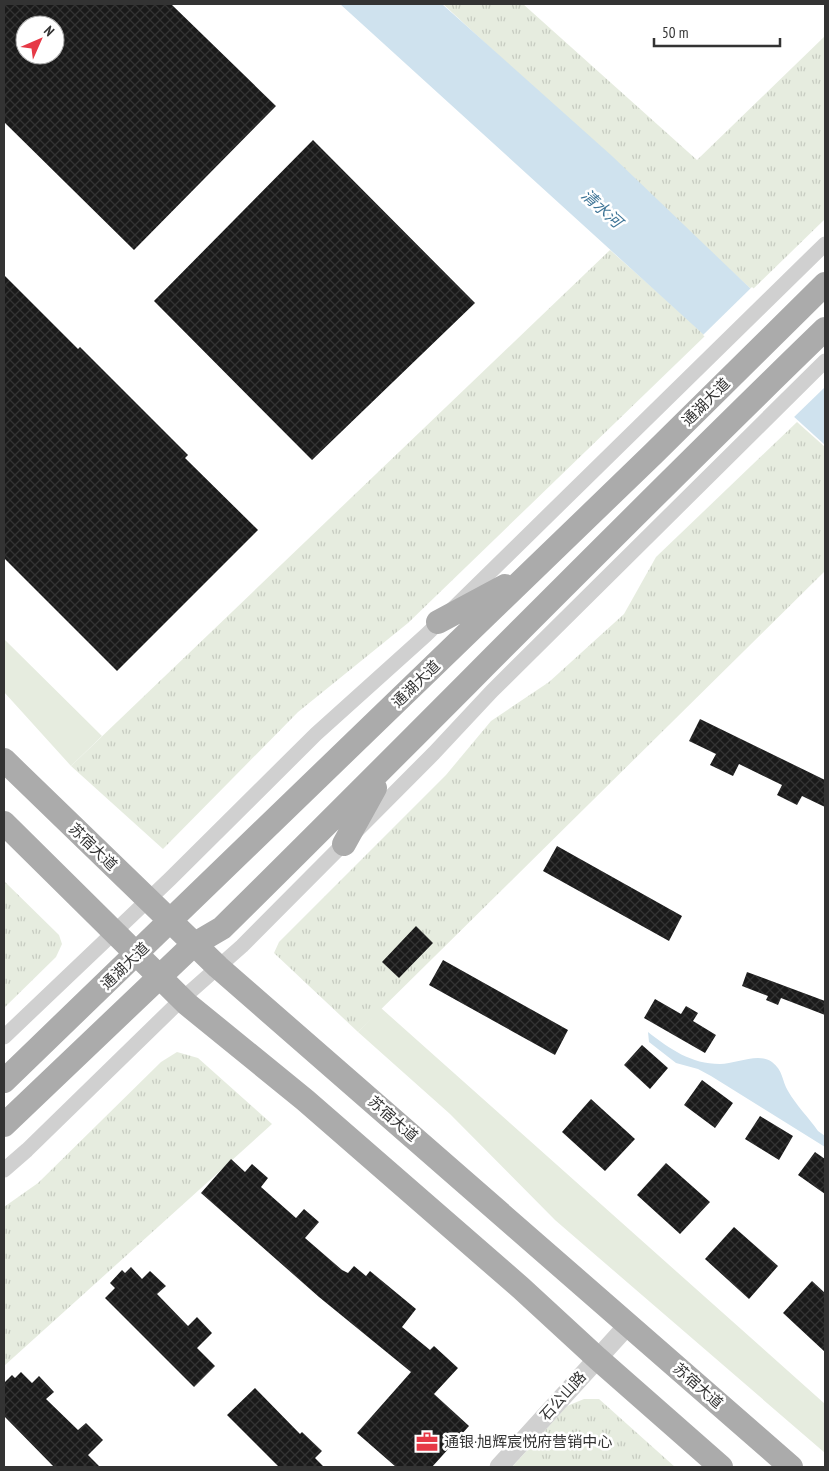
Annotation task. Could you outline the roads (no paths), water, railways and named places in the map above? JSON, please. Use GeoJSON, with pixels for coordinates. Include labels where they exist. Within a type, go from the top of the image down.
{"type":"FeatureCollection","features":[{"type":"Feature","properties":{"kind":"main road","name":"通湖大道"},"geometry":{"type":"LineString","coordinates":[[4,1081],[654,453],[825,284]]}},
{"type":"Feature","properties":{"kind":"main road","name":"通湖大道"},"geometry":{"type":"LineString","coordinates":[[4,1125],[194,945],[222,928],[388,764],[679,470],[825,329]]}},
{"type":"Feature","properties":{"kind":"main road"},"geometry":{"type":"LineString","coordinates":[[438,622],[531,572]]}},
{"type":"Feature","properties":{"kind":"main road","name":"苏宿大道"},"geometry":{"type":"LineString","coordinates":[[4,760],[218,967],[791,1467]]}},
{"type":"Feature","properties":{"kind":"main road"},"geometry":{"type":"LineString","coordinates":[[344,844],[388,764]]}},
{"type":"Feature","properties":{"kind":"main road"},"geometry":{"type":"LineString","coordinates":[[4,822],[158,978],[342,1132],[522,1288],[597,1358],[721,1467]]}},
{"type":"Feature","properties":{"kind":"street"},"geometry":{"type":"LineString","coordinates":[[4,1038],[148,900],[316,734],[438,622],[825,244]]}},
{"type":"Feature","properties":{"kind":"street"},"geometry":{"type":"LineString","coordinates":[[4,1170],[28,1150],[182,999],[242,946],[434,753],[492,691],[825,361]]}},
{"type":"Feature","properties":{"kind":"street","name":"石公山路"},"geometry":{"type":"LineString","coordinates":[[499,1467],[628,1325]]}},
{"type":"Feature","properties":{"kind":"water","name":"清水河"},"geometry":{"type":"Polygon","coordinates":[[[340,4],[442,4],[612,156],[825,360],[825,445],[340,4]]]}},
{"type":"Feature","properties":{"kind":"water"},"geometry":{"type":"Polygon","coordinates":[[[648,1032],[673,1050],[700,1061],[726,1064],[760,1058],[772,1062],[778,1068],[786,1087],[795,1101],[818,1131],[825,1136],[825,1147],[711,1076],[698,1069],[676,1063],[649,1042],[648,1032]]]}},
{"type":"Feature","properties":{"kind":"place","name":"通银·旭辉宸悦府营销中心"},"geometry":{"type":"Point","coordinates":[427,1442]}}]}
